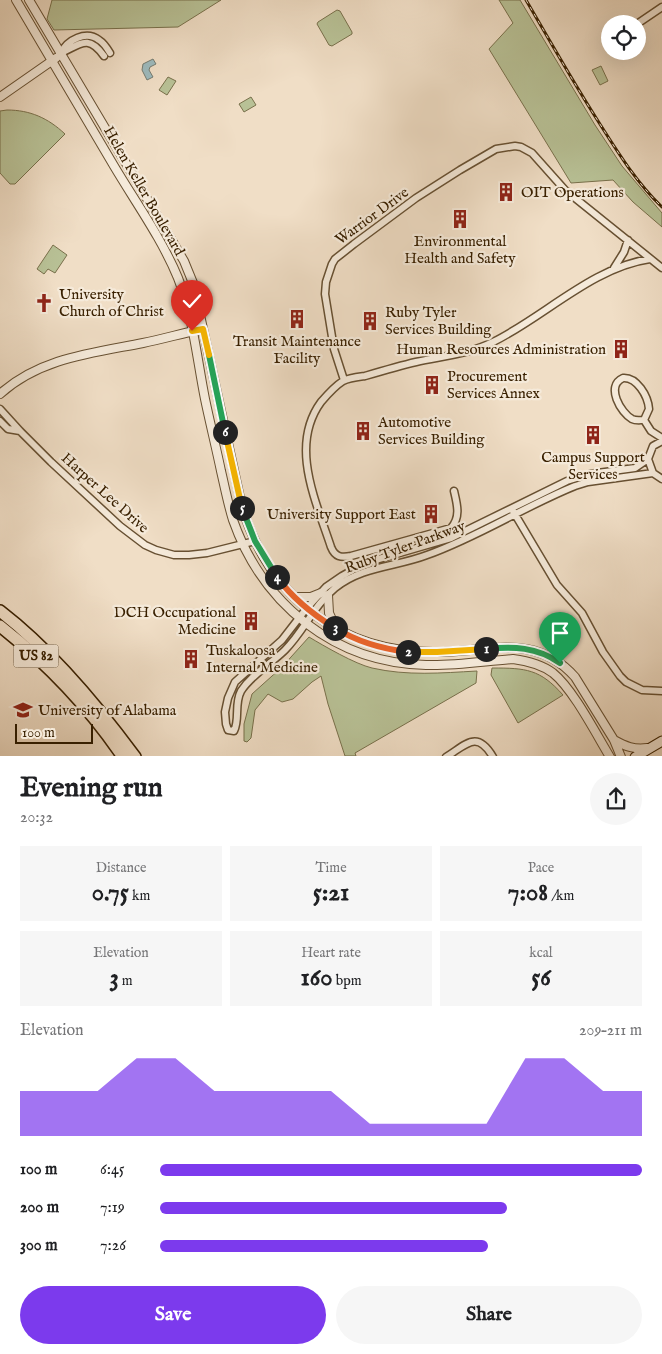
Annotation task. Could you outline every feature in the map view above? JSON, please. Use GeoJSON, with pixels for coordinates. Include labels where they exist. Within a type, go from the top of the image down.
{"type":"FeatureCollection","features":[{"type":"Feature","properties":{"kind":"highway"},"geometry":{"type":"LineString","coordinates":[[0,605],[13,621]]}},
{"type":"Feature","properties":{"kind":"highway","name":"US 82"},"geometry":{"type":"LineString","coordinates":[[0,611],[47,653],[98,708],[135,756]]}},
{"type":"Feature","properties":{"kind":"highway","name":"US 82"},"geometry":{"type":"LineString","coordinates":[[0,626],[43,663],[69,690],[95,718],[123,756]]}},
{"type":"Feature","properties":{"kind":"main road"},"geometry":{"type":"LineString","coordinates":[[635,756],[662,740]]}},
{"type":"Feature","properties":{"kind":"street","name":"Helen Keller Boulevard"},"geometry":{"type":"LineString","coordinates":[[16,0],[170,260],[183,293],[229,508],[242,544],[254,567],[273,592],[306,624],[334,641],[364,655],[395,662],[426,665],[524,660],[542,666],[553,673],[566,686],[610,756]]}},
{"type":"Feature","properties":{"kind":"street","name":"Helen Keller Boulevard"},"geometry":{"type":"LineString","coordinates":[[29,0],[181,254],[193,283],[242,507],[255,541],[274,574],[309,611],[337,629],[376,645],[406,652],[513,647],[539,652],[560,663],[575,678],[614,740],[621,756]]}},
{"type":"Feature","properties":{"kind":"street"},"geometry":{"type":"LineString","coordinates":[[646,18],[662,7]]}},
{"type":"Feature","properties":{"kind":"street"},"geometry":{"type":"LineString","coordinates":[[0,97],[52,61],[66,44],[75,38],[87,36],[99,40],[107,54]]}},
{"type":"Feature","properties":{"kind":"street","name":"Warrior Drive"},"geometry":{"type":"LineString","coordinates":[[344,380],[334,349],[326,299],[326,282],[335,259],[416,198],[490,152],[502,147],[521,147],[532,153],[566,190],[662,268]]}},
{"type":"Feature","properties":{"kind":"street"},"geometry":{"type":"LineString","coordinates":[[614,268],[624,252],[628,240]]}},
{"type":"Feature","properties":{"kind":"street"},"geometry":{"type":"LineString","coordinates":[[454,491],[458,516],[451,528],[351,556],[339,557],[334,553],[308,470],[305,451],[306,438],[314,414],[328,394],[344,380],[477,349],[516,330],[614,268],[650,259]]}},
{"type":"Feature","properties":{"kind":"street"},"geometry":{"type":"LineString","coordinates":[[0,394],[23,377],[54,362],[203,329]]}},
{"type":"Feature","properties":{"kind":"street"},"geometry":{"type":"LineString","coordinates":[[631,379],[638,385],[649,404],[648,414],[644,420],[632,419],[625,412],[614,394],[615,386],[619,380],[631,379]]}},
{"type":"Feature","properties":{"kind":"street","name":"Harper Lee Drive"},"geometry":{"type":"LineString","coordinates":[[0,409],[20,431],[120,526],[145,545],[174,555],[189,556],[207,554],[255,541]]}},
{"type":"Feature","properties":{"kind":"street"},"geometry":{"type":"LineString","coordinates":[[644,420],[662,440],[653,446],[648,459],[653,473],[662,479]]}},
{"type":"Feature","properties":{"kind":"street","name":"Harper Lee Drive"},"geometry":{"type":"LineString","coordinates":[[0,421],[8,429],[20,431]]}},
{"type":"Feature","properties":{"kind":"street"},"geometry":{"type":"LineString","coordinates":[[651,430],[653,446]]}},
{"type":"Feature","properties":{"kind":"street","name":"Ruby Tyler Parkway"},"geometry":{"type":"LineString","coordinates":[[309,611],[306,624],[285,650],[250,680],[240,694],[236,711],[237,725],[234,731],[228,730],[225,718],[228,698],[235,682],[278,644],[298,617],[309,611],[332,583],[358,567],[451,538],[567,481],[590,474],[635,468],[648,459]]}},
{"type":"Feature","properties":{"kind":"street","name":"Ruby Tyler Parkway"},"geometry":{"type":"LineString","coordinates":[[324,594],[364,572],[428,555],[458,542],[564,490],[588,482],[653,473]]}},
{"type":"Feature","properties":{"kind":"street"},"geometry":{"type":"LineString","coordinates":[[511,508],[557,585],[582,613],[603,652],[620,676],[626,682],[642,690],[662,691]]}},
{"type":"Feature","properties":{"kind":"street"},"geometry":{"type":"LineString","coordinates":[[294,597],[311,597],[324,594],[329,613],[337,629]]}},
{"type":"Feature","properties":{"kind":"street"},"geometry":{"type":"LineString","coordinates":[[278,644],[285,650]]}},
{"type":"Feature","properties":{"kind":"street"},"geometry":{"type":"LineString","coordinates":[[244,673],[250,680]]}},
{"type":"Feature","properties":{"kind":"street"},"geometry":{"type":"LineString","coordinates":[[614,740],[626,747],[650,748]]}},
{"type":"Feature","properties":{"kind":"street"},"geometry":{"type":"LineString","coordinates":[[446,756],[472,741],[482,742],[493,756]]}},
{"type":"Feature","properties":{"kind":"green space"},"geometry":{"type":"Polygon","coordinates":[[[52,0],[221,0],[178,27],[54,30],[47,19],[52,0]]]}},
{"type":"Feature","properties":{"kind":"green space"},"geometry":{"type":"Polygon","coordinates":[[[499,0],[520,0],[595,125],[622,166],[662,213],[662,227],[633,202],[613,180],[571,183],[489,49],[513,23],[499,0]]]}},
{"type":"Feature","properties":{"kind":"green space"},"geometry":{"type":"Polygon","coordinates":[[[337,10],[340,11],[352,34],[332,46],[329,45],[317,24],[337,10]]]}},
{"type":"Feature","properties":{"kind":"green space"},"geometry":{"type":"Polygon","coordinates":[[[601,66],[608,81],[600,85],[592,70],[601,66]]]}},
{"type":"Feature","properties":{"kind":"green space"},"geometry":{"type":"Polygon","coordinates":[[[168,77],[176,81],[167,95],[159,90],[168,77]]]}},
{"type":"Feature","properties":{"kind":"green space"},"geometry":{"type":"Polygon","coordinates":[[[251,97],[256,105],[244,112],[239,104],[251,97]]]}},
{"type":"Feature","properties":{"kind":"green space"},"geometry":{"type":"Polygon","coordinates":[[[0,111],[31,113],[45,119],[65,134],[15,184],[10,184],[0,173],[0,111]]]}},
{"type":"Feature","properties":{"kind":"green space"},"geometry":{"type":"Polygon","coordinates":[[[53,245],[67,255],[55,273],[48,269],[44,274],[37,269],[53,245]]]}},
{"type":"Feature","properties":{"kind":"green space"},"geometry":{"type":"Polygon","coordinates":[[[309,637],[349,659],[372,668],[411,673],[477,671],[476,683],[355,753],[356,756],[345,756],[321,676],[293,699],[282,702],[268,694],[255,710],[251,738],[247,742],[244,741],[244,724],[252,694],[282,667],[309,637]]]}},
{"type":"Feature","properties":{"kind":"green space"},"geometry":{"type":"Polygon","coordinates":[[[492,668],[532,672],[547,680],[563,695],[518,723],[491,675],[492,668]]]}},
{"type":"Feature","properties":{"kind":"water"},"geometry":{"type":"Polygon","coordinates":[[[153,59],[156,64],[150,67],[149,70],[153,77],[147,80],[142,70],[143,64],[153,59]]]}},
{"type":"Feature","properties":{"kind":"railway"},"geometry":{"type":"LineString","coordinates":[[526,0],[612,144],[635,177],[662,207]]}},
{"type":"Feature","properties":{"kind":"place","name":"OIT Operations"},"geometry":{"type":"Point","coordinates":[506,192]}},
{"type":"Feature","properties":{"kind":"place","name":"Environmental Health and Safety"},"geometry":{"type":"Point","coordinates":[460,219]}},
{"type":"Feature","properties":{"kind":"place","name":"University Church of Christ"},"geometry":{"type":"Point","coordinates":[44,303]}},
{"type":"Feature","properties":{"kind":"place","name":"Transit Maintenance Facility"},"geometry":{"type":"Point","coordinates":[297,319]}},
{"type":"Feature","properties":{"kind":"place","name":"Ruby Tyler Services Building"},"geometry":{"type":"Point","coordinates":[370,321]}},
{"type":"Feature","properties":{"kind":"place","name":"Human Resources Administration"},"geometry":{"type":"Point","coordinates":[621,349]}},
{"type":"Feature","properties":{"kind":"place","name":"Procurement Services Annex"},"geometry":{"type":"Point","coordinates":[432,385]}},
{"type":"Feature","properties":{"kind":"place","name":"Automotive Services Building"},"geometry":{"type":"Point","coordinates":[363,431]}},
{"type":"Feature","properties":{"kind":"place","name":"Campus Support Services"},"geometry":{"type":"Point","coordinates":[593,435]}},
{"type":"Feature","properties":{"kind":"place","name":"University Support East"},"geometry":{"type":"Point","coordinates":[431,514]}},
{"type":"Feature","properties":{"kind":"place","name":"DCH Occupational Medicine"},"geometry":{"type":"Point","coordinates":[251,621]}},
{"type":"Feature","properties":{"kind":"place","name":"Tuskaloosa Internal Medicine"},"geometry":{"type":"Point","coordinates":[191,659]}},
{"type":"Feature","properties":{"kind":"place","name":"University of Alabama"},"geometry":{"type":"Point","coordinates":[23,710]}},
{"type":"Feature","properties":{"kind":"route"},"geometry":{"type":"LineString","coordinates":[[192,331],[203,329],[247,524],[263,557],[274,574],[295,599],[312,614],[346,634],[376,645],[406,652],[513,647],[539,652],[560,663]]}}]}
